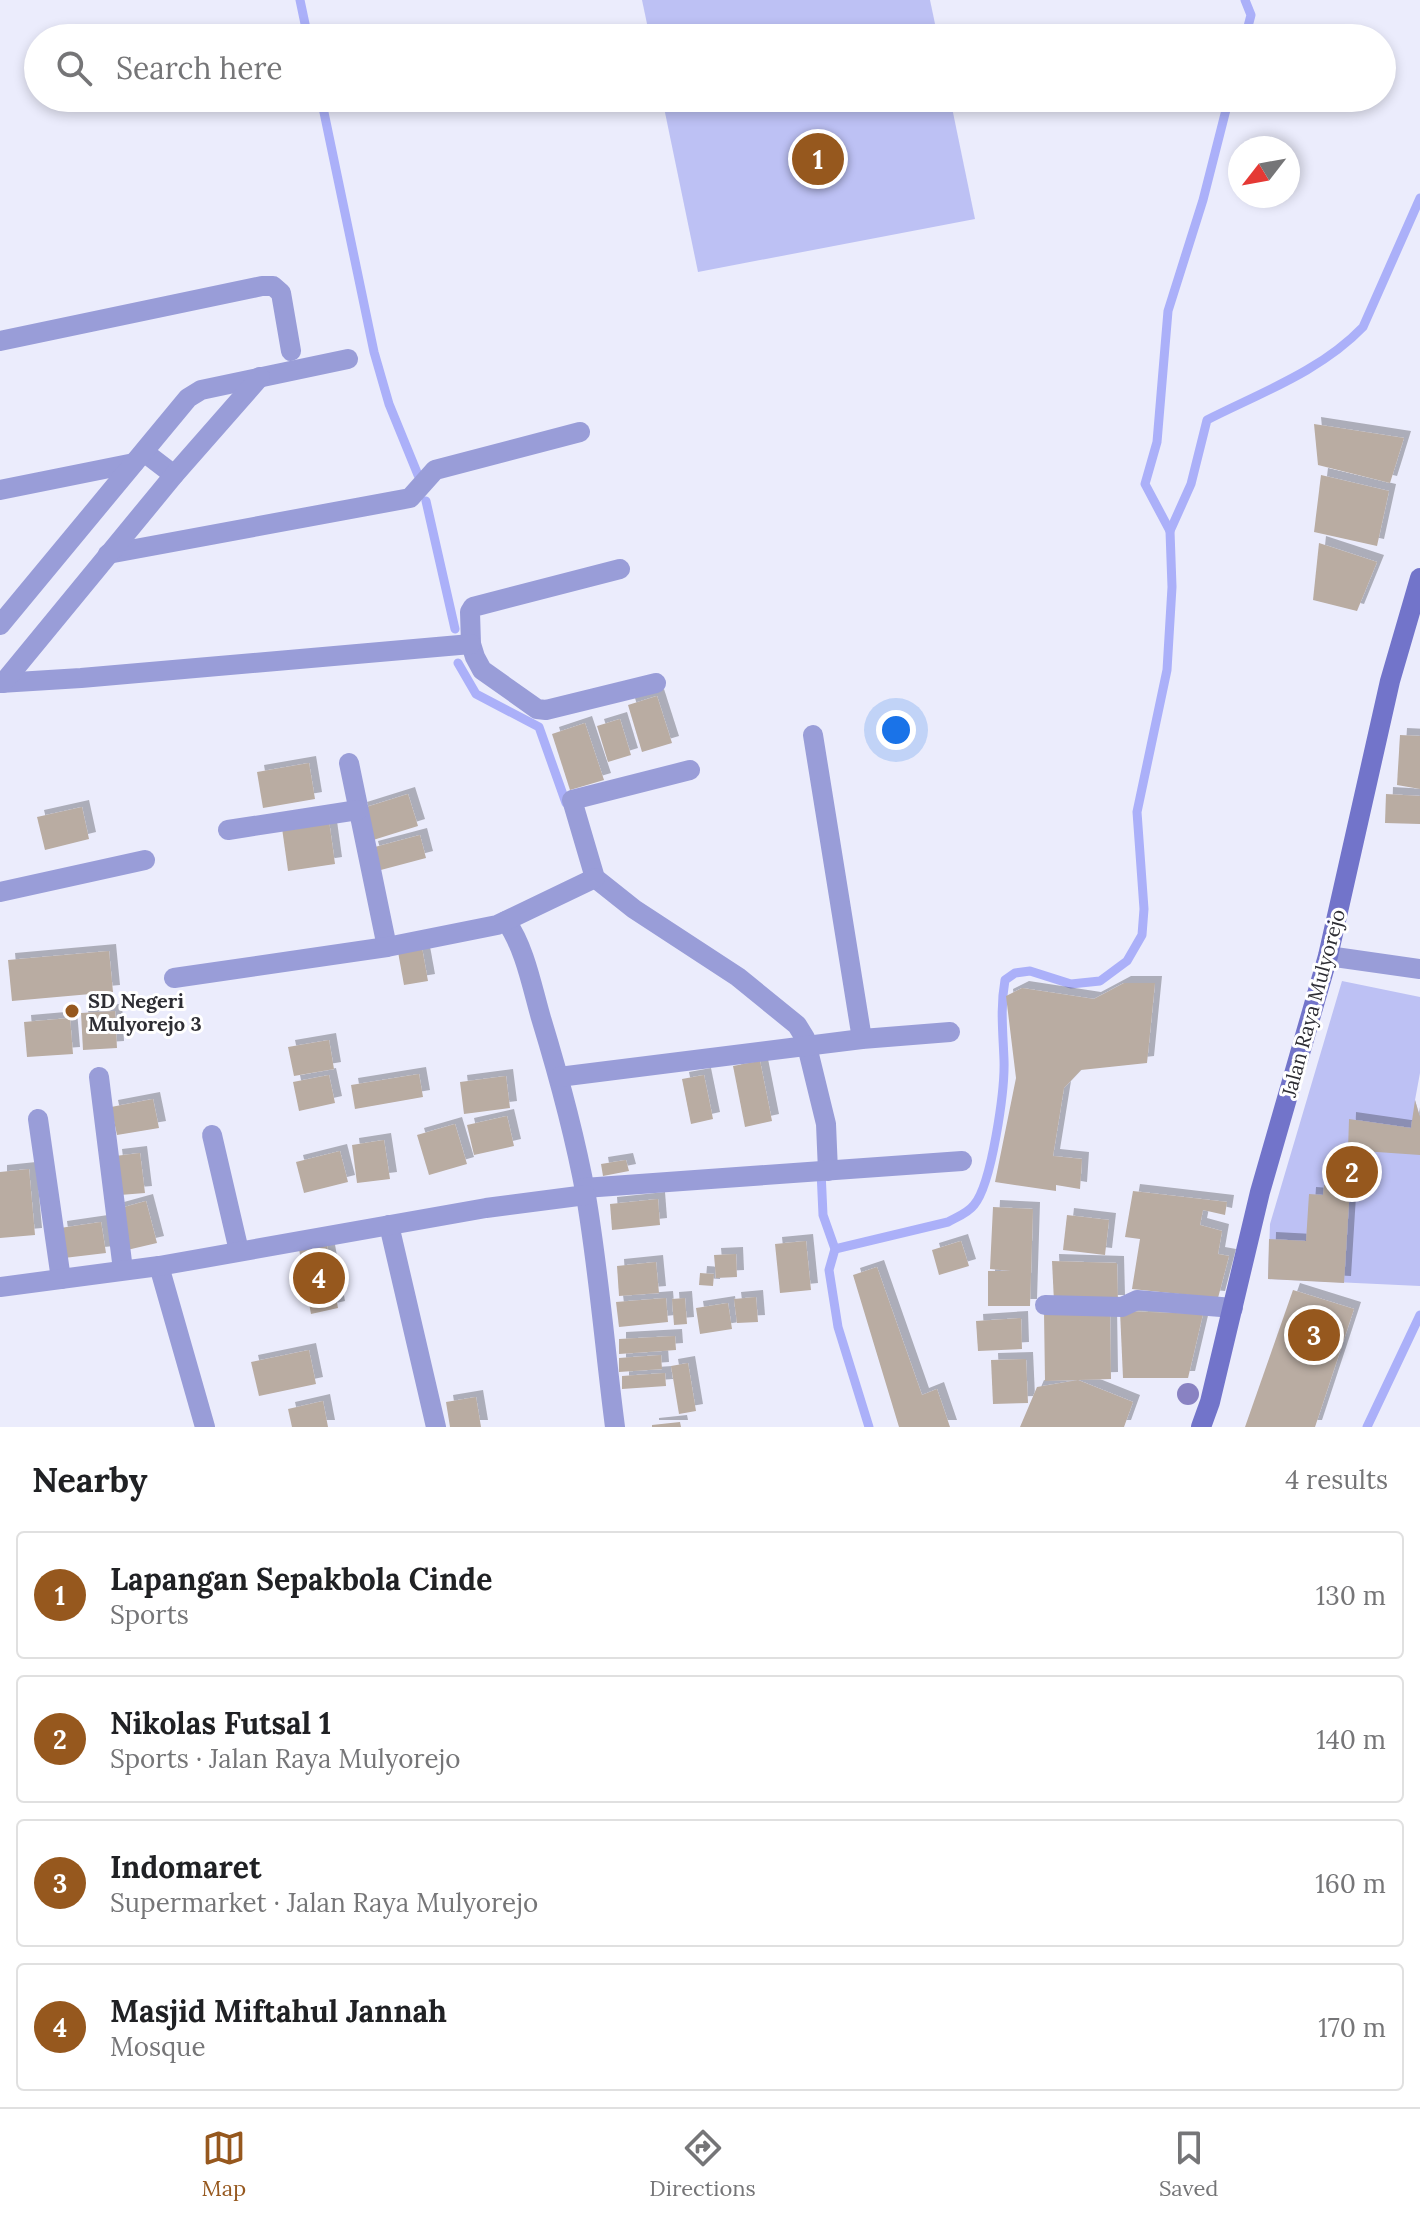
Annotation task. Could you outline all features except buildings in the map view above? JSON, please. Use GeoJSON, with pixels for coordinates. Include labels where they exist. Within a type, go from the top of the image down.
{"type":"FeatureCollection","features":[{"type":"Feature","properties":{"kind":"main road","name":"Jalan Raya Mulyorejo"},"geometry":{"type":"LineString","coordinates":[[1201,1427],[1210,1402],[1260,1192],[1328,956],[1390,681],[1420,578]]}},
{"type":"Feature","properties":{"kind":"street"},"geometry":{"type":"LineString","coordinates":[[0,341],[273,286],[281,293],[291,351]]}},
{"type":"Feature","properties":{"kind":"street"},"geometry":{"type":"LineString","coordinates":[[0,625],[188,398],[201,390],[348,359]]}},
{"type":"Feature","properties":{"kind":"street"},"geometry":{"type":"LineString","coordinates":[[1,683],[260,377]]}},
{"type":"Feature","properties":{"kind":"street"},"geometry":{"type":"LineString","coordinates":[[108,554],[410,498],[435,470],[580,432]]}},
{"type":"Feature","properties":{"kind":"street"},"geometry":{"type":"LineString","coordinates":[[0,490],[139,458],[174,475]]}},
{"type":"Feature","properties":{"kind":"street"},"geometry":{"type":"LineString","coordinates":[[57,558],[87,580]]}},
{"type":"Feature","properties":{"kind":"street"},"geometry":{"type":"LineString","coordinates":[[620,569],[479,603],[470,612],[471,644],[475,657],[482,670],[537,709],[546,710],[656,683]]}},
{"type":"Feature","properties":{"kind":"street"},"geometry":{"type":"LineString","coordinates":[[1,683],[471,644]]}},
{"type":"Feature","properties":{"kind":"street"},"geometry":{"type":"LineString","coordinates":[[813,735],[862,1039]]}},
{"type":"Feature","properties":{"kind":"street"},"geometry":{"type":"LineString","coordinates":[[349,763],[387,947]]}},
{"type":"Feature","properties":{"kind":"street"},"geometry":{"type":"LineString","coordinates":[[690,770],[572,800],[591,880],[738,977],[797,1025],[805,1038],[801,1047],[826,1124],[822,1171]]}},
{"type":"Feature","properties":{"kind":"street"},"geometry":{"type":"LineString","coordinates":[[228,830],[358,810]]}},
{"type":"Feature","properties":{"kind":"street"},"geometry":{"type":"LineString","coordinates":[[0,892],[145,860]]}},
{"type":"Feature","properties":{"kind":"street"},"geometry":{"type":"LineString","coordinates":[[174,978],[387,947],[497,925],[591,880]]}},
{"type":"Feature","properties":{"kind":"street"},"geometry":{"type":"LineString","coordinates":[[506,921],[515,933],[559,1077],[585,1192],[615,1427]]}},
{"type":"Feature","properties":{"kind":"street"},"geometry":{"type":"LineString","coordinates":[[1328,956],[1420,969]]}},
{"type":"Feature","properties":{"kind":"street"},"geometry":{"type":"LineString","coordinates":[[559,1077],[862,1039],[950,1032]]}},
{"type":"Feature","properties":{"kind":"street"},"geometry":{"type":"LineString","coordinates":[[99,1077],[123,1270]]}},
{"type":"Feature","properties":{"kind":"street"},"geometry":{"type":"LineString","coordinates":[[38,1119],[61,1279]]}},
{"type":"Feature","properties":{"kind":"street"},"geometry":{"type":"LineString","coordinates":[[212,1135],[239,1251]]}},
{"type":"Feature","properties":{"kind":"street"},"geometry":{"type":"LineString","coordinates":[[0,1287],[159,1266],[585,1192],[962,1161]]}},
{"type":"Feature","properties":{"kind":"street"},"geometry":{"type":"LineString","coordinates":[[389,1225],[436,1427]]}},
{"type":"Feature","properties":{"kind":"street"},"geometry":{"type":"LineString","coordinates":[[159,1266],[205,1427]]}},
{"type":"Feature","properties":{"kind":"street"},"geometry":{"type":"LineString","coordinates":[[1045,1305],[1122,1307],[1137,1300],[1233,1308]]}},
{"type":"Feature","properties":{"kind":"shaded area"},"geometry":{"type":"Polygon","coordinates":[[[642,0],[930,0],[935,24],[647,24],[642,0]]]}},
{"type":"Feature","properties":{"kind":"shaded area"},"geometry":{"type":"Polygon","coordinates":[[[665,112],[953,112],[975,219],[698,272],[665,112]]]}},
{"type":"Feature","properties":{"kind":"shaded area"},"geometry":{"type":"Polygon","coordinates":[[[1342,981],[1420,997],[1420,1073],[1415,1100],[1420,1117],[1420,1286],[1268,1279],[1270,1224],[1342,981]]]}},
{"type":"Feature","properties":{"kind":"waterway"},"geometry":{"type":"LineString","coordinates":[[300,0],[305,24]]}},
{"type":"Feature","properties":{"kind":"waterway"},"geometry":{"type":"LineString","coordinates":[[1245,0],[1251,15],[1249,24]]}},
{"type":"Feature","properties":{"kind":"waterway"},"geometry":{"type":"LineString","coordinates":[[324,112],[374,352],[389,404],[418,475]]}},
{"type":"Feature","properties":{"kind":"waterway"},"geometry":{"type":"LineString","coordinates":[[1170,531],[1145,484],[1157,442],[1168,311],[1203,200],[1225,112]]}},
{"type":"Feature","properties":{"kind":"waterway"},"geometry":{"type":"LineString","coordinates":[[835,1249],[948,1222],[972,1208],[992,1158],[1000,1113],[1004,1074],[1002,1010],[1005,980],[1015,973],[1030,971],[1071,984],[1100,981],[1127,961],[1142,935],[1144,909],[1137,812],[1167,670],[1172,587],[1170,531],[1191,484],[1207,420],[1309,369],[1363,327],[1420,198]]}},
{"type":"Feature","properties":{"kind":"waterway"},"geometry":{"type":"LineString","coordinates":[[426,501],[455,629]]}},
{"type":"Feature","properties":{"kind":"waterway"},"geometry":{"type":"LineString","coordinates":[[458,663],[476,694],[539,727],[566,803]]}},
{"type":"Feature","properties":{"kind":"waterway"},"geometry":{"type":"LineString","coordinates":[[821,1171],[823,1215],[835,1249],[829,1270],[838,1327],[869,1427]]}},
{"type":"Feature","properties":{"kind":"waterway"},"geometry":{"type":"LineString","coordinates":[[1367,1427],[1420,1315]]}},
{"type":"Feature","properties":{"kind":"place","name":"Lapangan Sepakbola Cinde"},"geometry":{"type":"Point","coordinates":[818,159]}},
{"type":"Feature","properties":{"kind":"place","name":"SD Negeri Mulyorejo 3"},"geometry":{"type":"Point","coordinates":[72,1011]}},
{"type":"Feature","properties":{"kind":"place","name":"Nikolas Futsal 1"},"geometry":{"type":"Point","coordinates":[1352,1172]}},
{"type":"Feature","properties":{"kind":"place","name":"Masjid Miftahul Jannah"},"geometry":{"type":"Point","coordinates":[319,1278]}},
{"type":"Feature","properties":{"kind":"place","name":"Indomaret"},"geometry":{"type":"Point","coordinates":[1314,1335]}}]}
